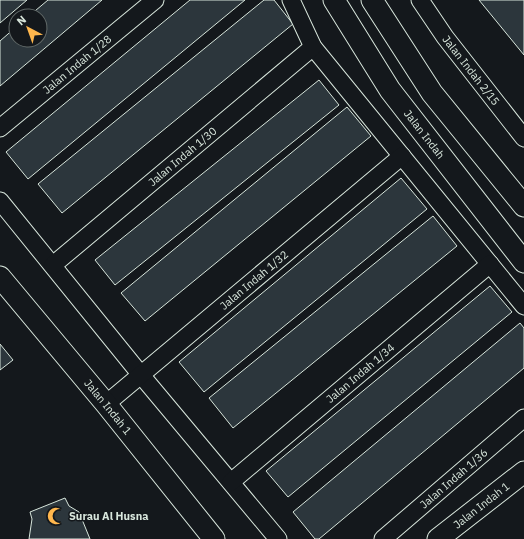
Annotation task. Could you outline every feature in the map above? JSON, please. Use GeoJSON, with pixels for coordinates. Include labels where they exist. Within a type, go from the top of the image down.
{"type":"FeatureCollection","features":[{"type":"Feature","properties":{"kind":"street","name":"Jalan Indah 1/28"},"geometry":{"type":"LineString","coordinates":[[0,128],[155,0]]}},
{"type":"Feature","properties":{"kind":"street"},"geometry":{"type":"LineString","coordinates":[[291,0],[313,48],[524,306]]}},
{"type":"Feature","properties":{"kind":"street","name":"Jalan Indah"},"geometry":{"type":"LineString","coordinates":[[334,0],[390,90],[522,253]]}},
{"type":"Feature","properties":{"kind":"street"},"geometry":{"type":"LineString","coordinates":[[372,0],[432,93],[524,206]]}},
{"type":"Feature","properties":{"kind":"street","name":"Jalan Indah 2/15"},"geometry":{"type":"LineString","coordinates":[[420,0],[445,37],[524,138]]}},
{"type":"Feature","properties":{"kind":"street","name":"Jalan Indah 1/30"},"geometry":{"type":"LineString","coordinates":[[53,265],[313,48]]}},
{"type":"Feature","properties":{"kind":"street","name":"Jalan Indah 1/32"},"geometry":{"type":"LineString","coordinates":[[106,404],[402,156]]}},
{"type":"Feature","properties":{"kind":"street"},"geometry":{"type":"LineString","coordinates":[[0,201],[141,375],[278,539]]}},
{"type":"Feature","properties":{"kind":"street","name":"Jalan Indah 1/34"},"geometry":{"type":"LineString","coordinates":[[230,482],[490,264]]}},
{"type":"Feature","properties":{"kind":"street","name":"Jalan Indah 1"},"geometry":{"type":"LineString","coordinates":[[0,277],[106,404],[214,539]]}},
{"type":"Feature","properties":{"kind":"street","name":"Jalan Indah 1/36"},"geometry":{"type":"LineString","coordinates":[[383,539],[524,418]]}},
{"type":"Feature","properties":{"kind":"street","name":"Jalan Indah 1"},"geometry":{"type":"LineString","coordinates":[[438,539],[524,472]]}},
{"type":"Feature","properties":{"kind":"building"},"geometry":{"type":"Polygon","coordinates":[[[0,0],[27,0],[18,8],[8,8],[8,16],[0,23],[0,0]]]}},
{"type":"Feature","properties":{"kind":"building"},"geometry":{"type":"Polygon","coordinates":[[[48,0],[102,0],[48,46],[48,8],[38,8],[48,0]]]}},
{"type":"Feature","properties":{"kind":"building"},"geometry":{"type":"Polygon","coordinates":[[[190,0],[245,0],[28,179],[6,152],[190,0]]]}},
{"type":"Feature","properties":{"kind":"building"},"geometry":{"type":"Polygon","coordinates":[[[264,0],[274,0],[293,24],[62,213],[38,184],[264,0]]]}},
{"type":"Feature","properties":{"kind":"building"},"geometry":{"type":"Polygon","coordinates":[[[479,0],[524,0],[524,55],[479,0]]]}},
{"type":"Feature","properties":{"kind":"building"},"geometry":{"type":"Polygon","coordinates":[[[8,34],[8,48],[45,48],[0,86],[0,41],[8,34]]]}},
{"type":"Feature","properties":{"kind":"building"},"geometry":{"type":"Polygon","coordinates":[[[319,80],[339,105],[115,285],[95,260],[319,80]]]}},
{"type":"Feature","properties":{"kind":"building"},"geometry":{"type":"Polygon","coordinates":[[[347,107],[371,136],[145,321],[121,293],[347,107]]]}},
{"type":"Feature","properties":{"kind":"building"},"geometry":{"type":"Polygon","coordinates":[[[401,178],[427,209],[204,392],[179,362],[401,178]]]}},
{"type":"Feature","properties":{"kind":"building"},"geometry":{"type":"Polygon","coordinates":[[[433,216],[457,246],[233,428],[209,398],[433,216]]]}},
{"type":"Feature","properties":{"kind":"building"},"geometry":{"type":"Polygon","coordinates":[[[490,286],[512,312],[288,497],[266,471],[490,286]]]}},
{"type":"Feature","properties":{"kind":"building"},"geometry":{"type":"Polygon","coordinates":[[[520,323],[524,328],[524,368],[319,539],[315,539],[293,512],[520,323]]]}},
{"type":"Feature","properties":{"kind":"building"},"geometry":{"type":"Polygon","coordinates":[[[0,344],[13,360],[0,370],[0,344]]]}},
{"type":"Feature","properties":{"kind":"building","name":"Surau Al Husna"},"geometry":{"type":"Polygon","coordinates":[[[65,498],[69,506],[79,512],[90,539],[29,539],[32,519],[30,512],[65,498]]]}},
{"type":"Feature","properties":{"kind":"place","name":"Surau Al Husna"},"geometry":{"type":"Point","coordinates":[56,516]}}]}
